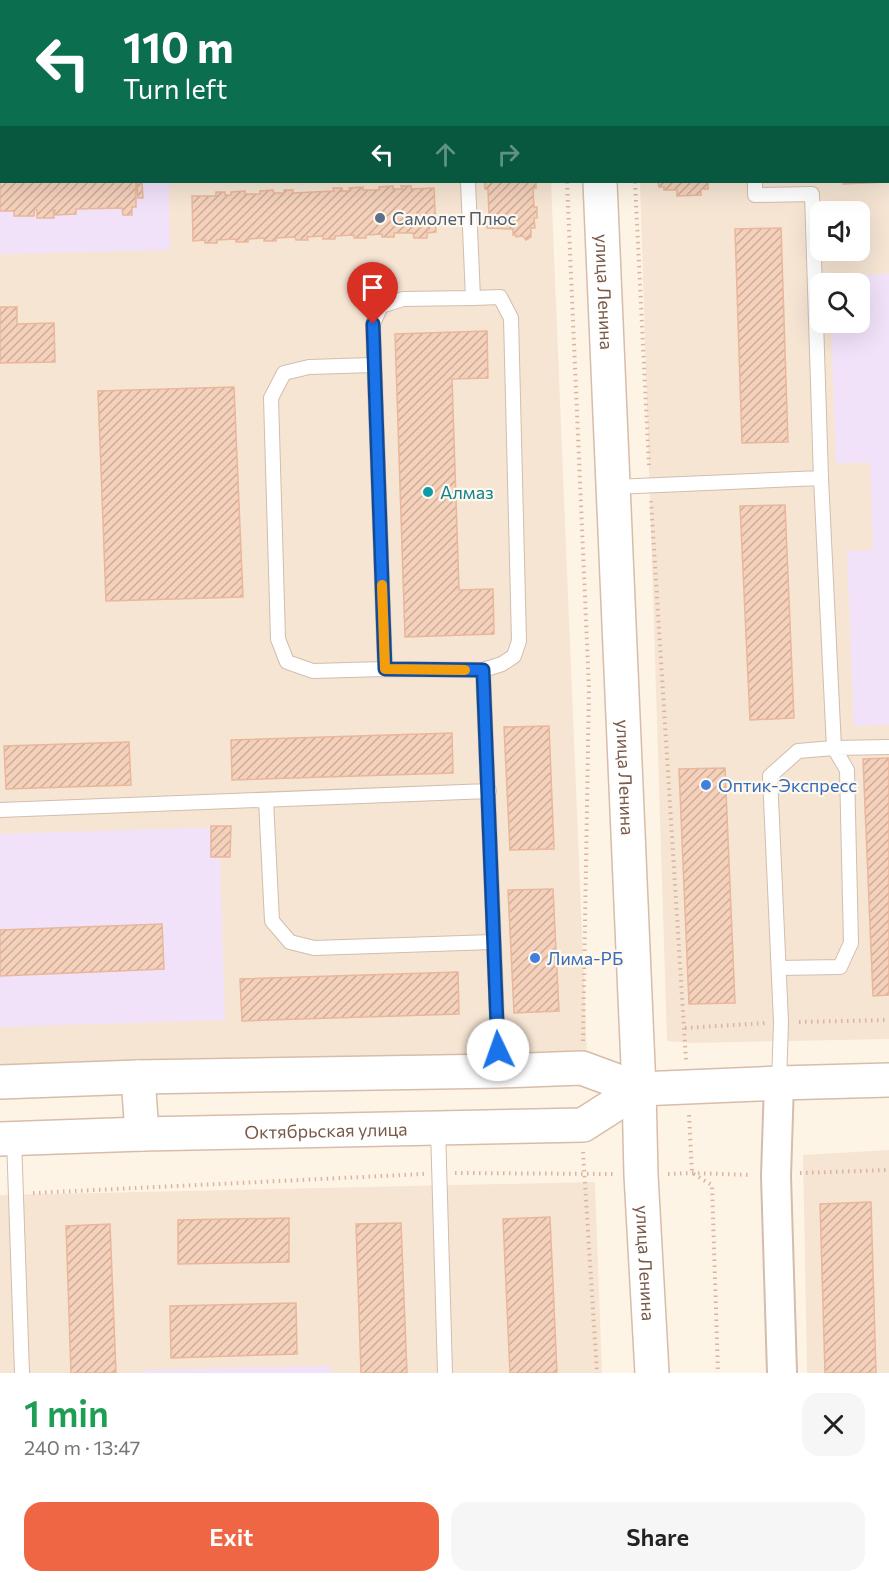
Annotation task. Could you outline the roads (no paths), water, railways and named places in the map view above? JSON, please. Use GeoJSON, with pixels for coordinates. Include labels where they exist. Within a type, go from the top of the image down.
{"type":"FeatureCollection","features":[{"type":"Feature","properties":{"kind":"street","name":"улица Ленина"},"geometry":{"type":"LineString","coordinates":[[600,183],[641,1175],[652,1373]]}},
{"type":"Feature","properties":{"kind":"street"},"geometry":{"type":"LineString","coordinates":[[0,1082],[582,1068],[639,1089],[889,1080]]}},
{"type":"Feature","properties":{"kind":"street"},"geometry":{"type":"LineString","coordinates":[[138,1077],[142,1134]]}},
{"type":"Feature","properties":{"kind":"street"},"geometry":{"type":"LineString","coordinates":[[778,1083],[776,1176],[782,1373]]}},
{"type":"Feature","properties":{"kind":"street","name":"Октябрьская улица"},"geometry":{"type":"LineString","coordinates":[[7,1138],[583,1125],[639,1089]]}},
{"type":"Feature","properties":{"kind":"lane"},"geometry":{"type":"LineString","coordinates":[[468,183],[473,298]]}},
{"type":"Feature","properties":{"kind":"lane"},"geometry":{"type":"LineString","coordinates":[[755,183],[755,195],[812,188],[821,478],[834,748],[847,770],[851,943],[840,967],[779,968]]}},
{"type":"Feature","properties":{"kind":"lane"},"geometry":{"type":"LineString","coordinates":[[374,365],[309,367],[284,373],[271,398],[278,639],[287,662],[313,671],[483,670],[502,664],[514,656],[519,641],[511,318],[500,297],[404,299],[381,306],[373,324],[385,669]]}},
{"type":"Feature","properties":{"kind":"lane"},"geometry":{"type":"LineString","coordinates":[[614,487],[821,478]]}},
{"type":"Feature","properties":{"kind":"lane"},"geometry":{"type":"LineString","coordinates":[[483,670],[499,1071]]}},
{"type":"Feature","properties":{"kind":"lane"},"geometry":{"type":"LineString","coordinates":[[778,1083],[781,1022],[770,776],[798,751],[889,747]]}},
{"type":"Feature","properties":{"kind":"lane"},"geometry":{"type":"LineString","coordinates":[[0,810],[489,791]]}},
{"type":"Feature","properties":{"kind":"lane"},"geometry":{"type":"LineString","coordinates":[[266,800],[272,921],[290,942],[314,948],[493,942]]}},
{"type":"Feature","properties":{"kind":"lane"},"geometry":{"type":"LineString","coordinates":[[438,1128],[444,1373]]}},
{"type":"Feature","properties":{"kind":"lane"},"geometry":{"type":"LineString","coordinates":[[7,1138],[15,1194],[22,1373]]}},
{"type":"Feature","properties":{"kind":"place","name":"Самолет Плюс"},"geometry":{"type":"Point","coordinates":[380,218]}},
{"type":"Feature","properties":{"kind":"place","name":"Алмаз"},"geometry":{"type":"Point","coordinates":[428,492]}},
{"type":"Feature","properties":{"kind":"place","name":"Оптик-Экспресс"},"geometry":{"type":"Point","coordinates":[706,785]}},
{"type":"Feature","properties":{"kind":"place","name":"Лима-РБ"},"geometry":{"type":"Point","coordinates":[535,958]}}]}
